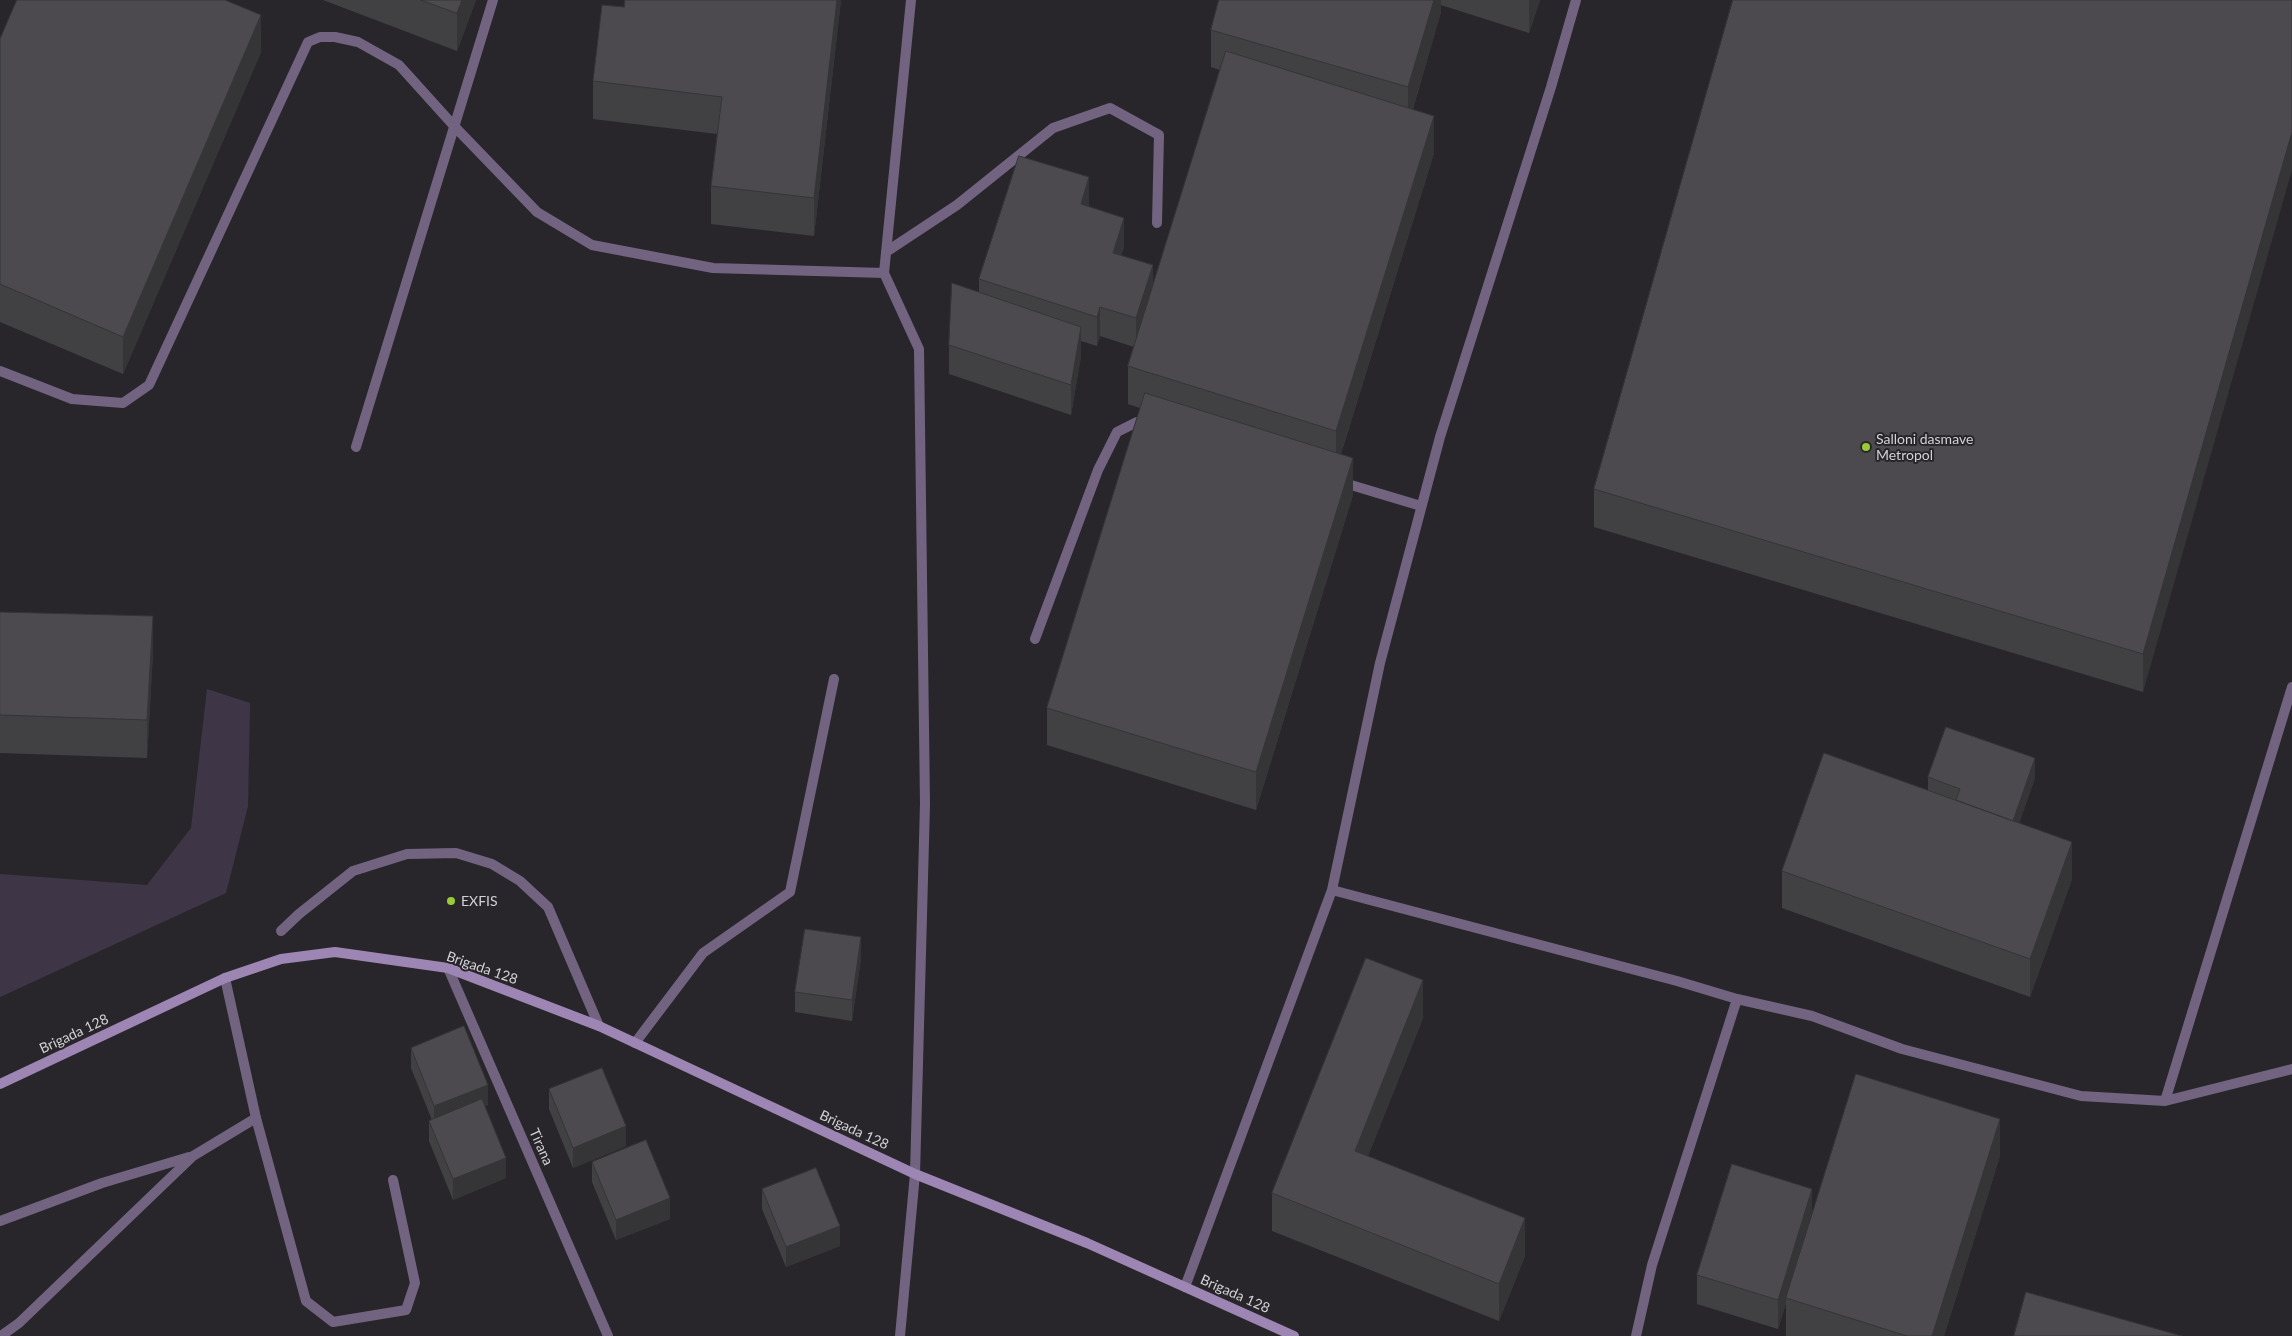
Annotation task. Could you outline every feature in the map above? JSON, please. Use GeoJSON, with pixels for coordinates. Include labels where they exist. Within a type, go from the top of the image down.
{"type":"FeatureCollection","features":[{"type":"Feature","properties":{"kind":"street"},"geometry":{"type":"LineString","coordinates":[[356,446],[493,0]]}},
{"type":"Feature","properties":{"kind":"street"},"geometry":{"type":"LineString","coordinates":[[900,1336],[915,1174],[925,804],[919,349],[884,273],[911,0]]}},
{"type":"Feature","properties":{"kind":"street"},"geometry":{"type":"LineString","coordinates":[[1185,1287],[1332,890],[1380,663],[1421,506],[1440,437],[1551,87],[1576,0]]}},
{"type":"Feature","properties":{"kind":"street"},"geometry":{"type":"LineString","coordinates":[[0,371],[72,399],[124,403],[148,385],[308,42],[320,37],[335,37],[358,42],[399,65],[454,126],[537,212],[592,245],[713,268],[884,273]]}},
{"type":"Feature","properties":{"kind":"street"},"geometry":{"type":"LineString","coordinates":[[886,252],[957,205],[1053,128],[1110,108],[1159,135],[1157,223]]}},
{"type":"Feature","properties":{"kind":"street"},"geometry":{"type":"LineString","coordinates":[[1034,639],[1098,470],[1117,432],[1137,422],[1156,428]]}},
{"type":"Feature","properties":{"kind":"street"},"geometry":{"type":"LineString","coordinates":[[1326,478],[1421,506]]}},
{"type":"Feature","properties":{"kind":"street"},"geometry":{"type":"LineString","coordinates":[[635,1043],[703,953],[790,892],[834,679]]}},
{"type":"Feature","properties":{"kind":"street"},"geometry":{"type":"LineString","coordinates":[[2165,1101],[2292,687]]}},
{"type":"Feature","properties":{"kind":"street"},"geometry":{"type":"LineString","coordinates":[[282,931],[299,914],[353,871],[407,854],[456,853],[492,864],[520,881],[548,907],[599,1026]]}},
{"type":"Feature","properties":{"kind":"street"},"geometry":{"type":"LineString","coordinates":[[1332,890],[1667,978],[1737,999],[1812,1016],[1902,1049],[2082,1096],[2165,1101],[2292,1069]]}},
{"type":"Feature","properties":{"kind":"street","name":"Brigada 128"},"geometry":{"type":"LineString","coordinates":[[0,1084],[225,978],[281,959],[336,952],[448,968],[599,1026],[915,1174],[1087,1243],[1294,1336]]}},
{"type":"Feature","properties":{"kind":"street","name":"Tirana"},"geometry":{"type":"LineString","coordinates":[[448,968],[608,1336]]}},
{"type":"Feature","properties":{"kind":"street"},"geometry":{"type":"LineString","coordinates":[[225,978],[256,1118],[306,1301],[333,1322],[406,1310],[414,1284],[393,1180]]}},
{"type":"Feature","properties":{"kind":"street"},"geometry":{"type":"LineString","coordinates":[[1636,1336],[1652,1264],[1737,999]]}},
{"type":"Feature","properties":{"kind":"street"},"geometry":{"type":"LineString","coordinates":[[1,1336],[19,1323],[193,1156],[256,1118]]}},
{"type":"Feature","properties":{"kind":"street"},"geometry":{"type":"LineString","coordinates":[[0,1221],[102,1182],[193,1156]]}},
{"type":"Feature","properties":{"kind":"shaded area"},"geometry":{"type":"Polygon","coordinates":[[[207,689],[250,703],[248,806],[226,893],[0,997],[0,874],[147,885],[191,828],[207,689]]]}},
{"type":"Feature","properties":{"kind":"building"},"geometry":{"type":"Polygon","coordinates":[[[17,0],[225,0],[261,15],[123,337],[0,284],[0,39],[17,0]]]}},
{"type":"Feature","properties":{"kind":"building"},"geometry":{"type":"Polygon","coordinates":[[[421,0],[462,0],[457,13],[421,0]]]}},
{"type":"Feature","properties":{"kind":"building"},"geometry":{"type":"Polygon","coordinates":[[[625,0],[837,0],[814,198],[711,186],[722,97],[593,81],[602,5],[624,7],[625,0]]]}},
{"type":"Feature","properties":{"kind":"building"},"geometry":{"type":"Polygon","coordinates":[[[1219,0],[1434,0],[1408,87],[1211,30],[1219,0]]]}},
{"type":"Feature","properties":{"kind":"building"},"geometry":{"type":"Polygon","coordinates":[[[1733,0],[2292,0],[2292,132],[2143,654],[1594,489],[1733,0]]]}},
{"type":"Feature","properties":{"kind":"building"},"geometry":{"type":"Polygon","coordinates":[[[1226,51],[1434,116],[1336,431],[1128,366],[1226,51]]]}},
{"type":"Feature","properties":{"kind":"building"},"geometry":{"type":"Polygon","coordinates":[[[1019,156],[1089,177],[1081,204],[1124,218],[1113,253],[1153,265],[1136,318],[1100,307],[1097,317],[979,279],[1019,156]]]}},
{"type":"Feature","properties":{"kind":"building"},"geometry":{"type":"Polygon","coordinates":[[[952,283],[1081,327],[1071,385],[949,345],[952,283]]]}},
{"type":"Feature","properties":{"kind":"building"},"geometry":{"type":"Polygon","coordinates":[[[1145,393],[1353,458],[1256,772],[1047,708],[1145,393]]]}},
{"type":"Feature","properties":{"kind":"building"},"geometry":{"type":"Polygon","coordinates":[[[0,612],[153,616],[147,720],[0,715],[0,612]]]}},
{"type":"Feature","properties":{"kind":"building"},"geometry":{"type":"Polygon","coordinates":[[[1946,727],[2035,758],[2013,821],[1956,800],[1960,789],[1928,777],[1946,727]]]}},
{"type":"Feature","properties":{"kind":"building"},"geometry":{"type":"Polygon","coordinates":[[[1824,753],[2072,842],[2030,959],[1782,871],[1824,753]]]}},
{"type":"Feature","properties":{"kind":"building"},"geometry":{"type":"Polygon","coordinates":[[[805,929],[861,937],[852,1000],[795,992],[805,929]]]}},
{"type":"Feature","properties":{"kind":"building"},"geometry":{"type":"Polygon","coordinates":[[[1366,958],[1423,980],[1355,1151],[1525,1218],[1499,1284],[1272,1193],[1366,958]]]}},
{"type":"Feature","properties":{"kind":"building"},"geometry":{"type":"Polygon","coordinates":[[[464,1026],[488,1085],[434,1106],[411,1048],[464,1026]]]}},
{"type":"Feature","properties":{"kind":"building"},"geometry":{"type":"Polygon","coordinates":[[[602,1068],[626,1126],[573,1148],[549,1089],[602,1068]]]}},
{"type":"Feature","properties":{"kind":"building"},"geometry":{"type":"Polygon","coordinates":[[[1856,1074],[2000,1119],[1932,1336],[1907,1336],[1786,1298],[1856,1074]]]}},
{"type":"Feature","properties":{"kind":"building"},"geometry":{"type":"Polygon","coordinates":[[[482,1099],[506,1158],[453,1179],[429,1121],[482,1099]]]}},
{"type":"Feature","properties":{"kind":"building"},"geometry":{"type":"Polygon","coordinates":[[[646,1140],[670,1198],[616,1220],[592,1162],[646,1140]]]}},
{"type":"Feature","properties":{"kind":"building"},"geometry":{"type":"Polygon","coordinates":[[[1732,1164],[1812,1189],[1778,1300],[1697,1275],[1732,1164]]]}},
{"type":"Feature","properties":{"kind":"building"},"geometry":{"type":"Polygon","coordinates":[[[816,1168],[840,1226],[786,1247],[762,1189],[816,1168]]]}},
{"type":"Feature","properties":{"kind":"building"},"geometry":{"type":"Polygon","coordinates":[[[2026,1292],[2182,1336],[2014,1336],[2026,1292]]]}},
{"type":"Feature","properties":{"kind":"place","name":"Salloni dasmave Metropol"},"geometry":{"type":"Point","coordinates":[1866,447]}},
{"type":"Feature","properties":{"kind":"place","name":"EXFIS"},"geometry":{"type":"Point","coordinates":[451,901]}}]}
